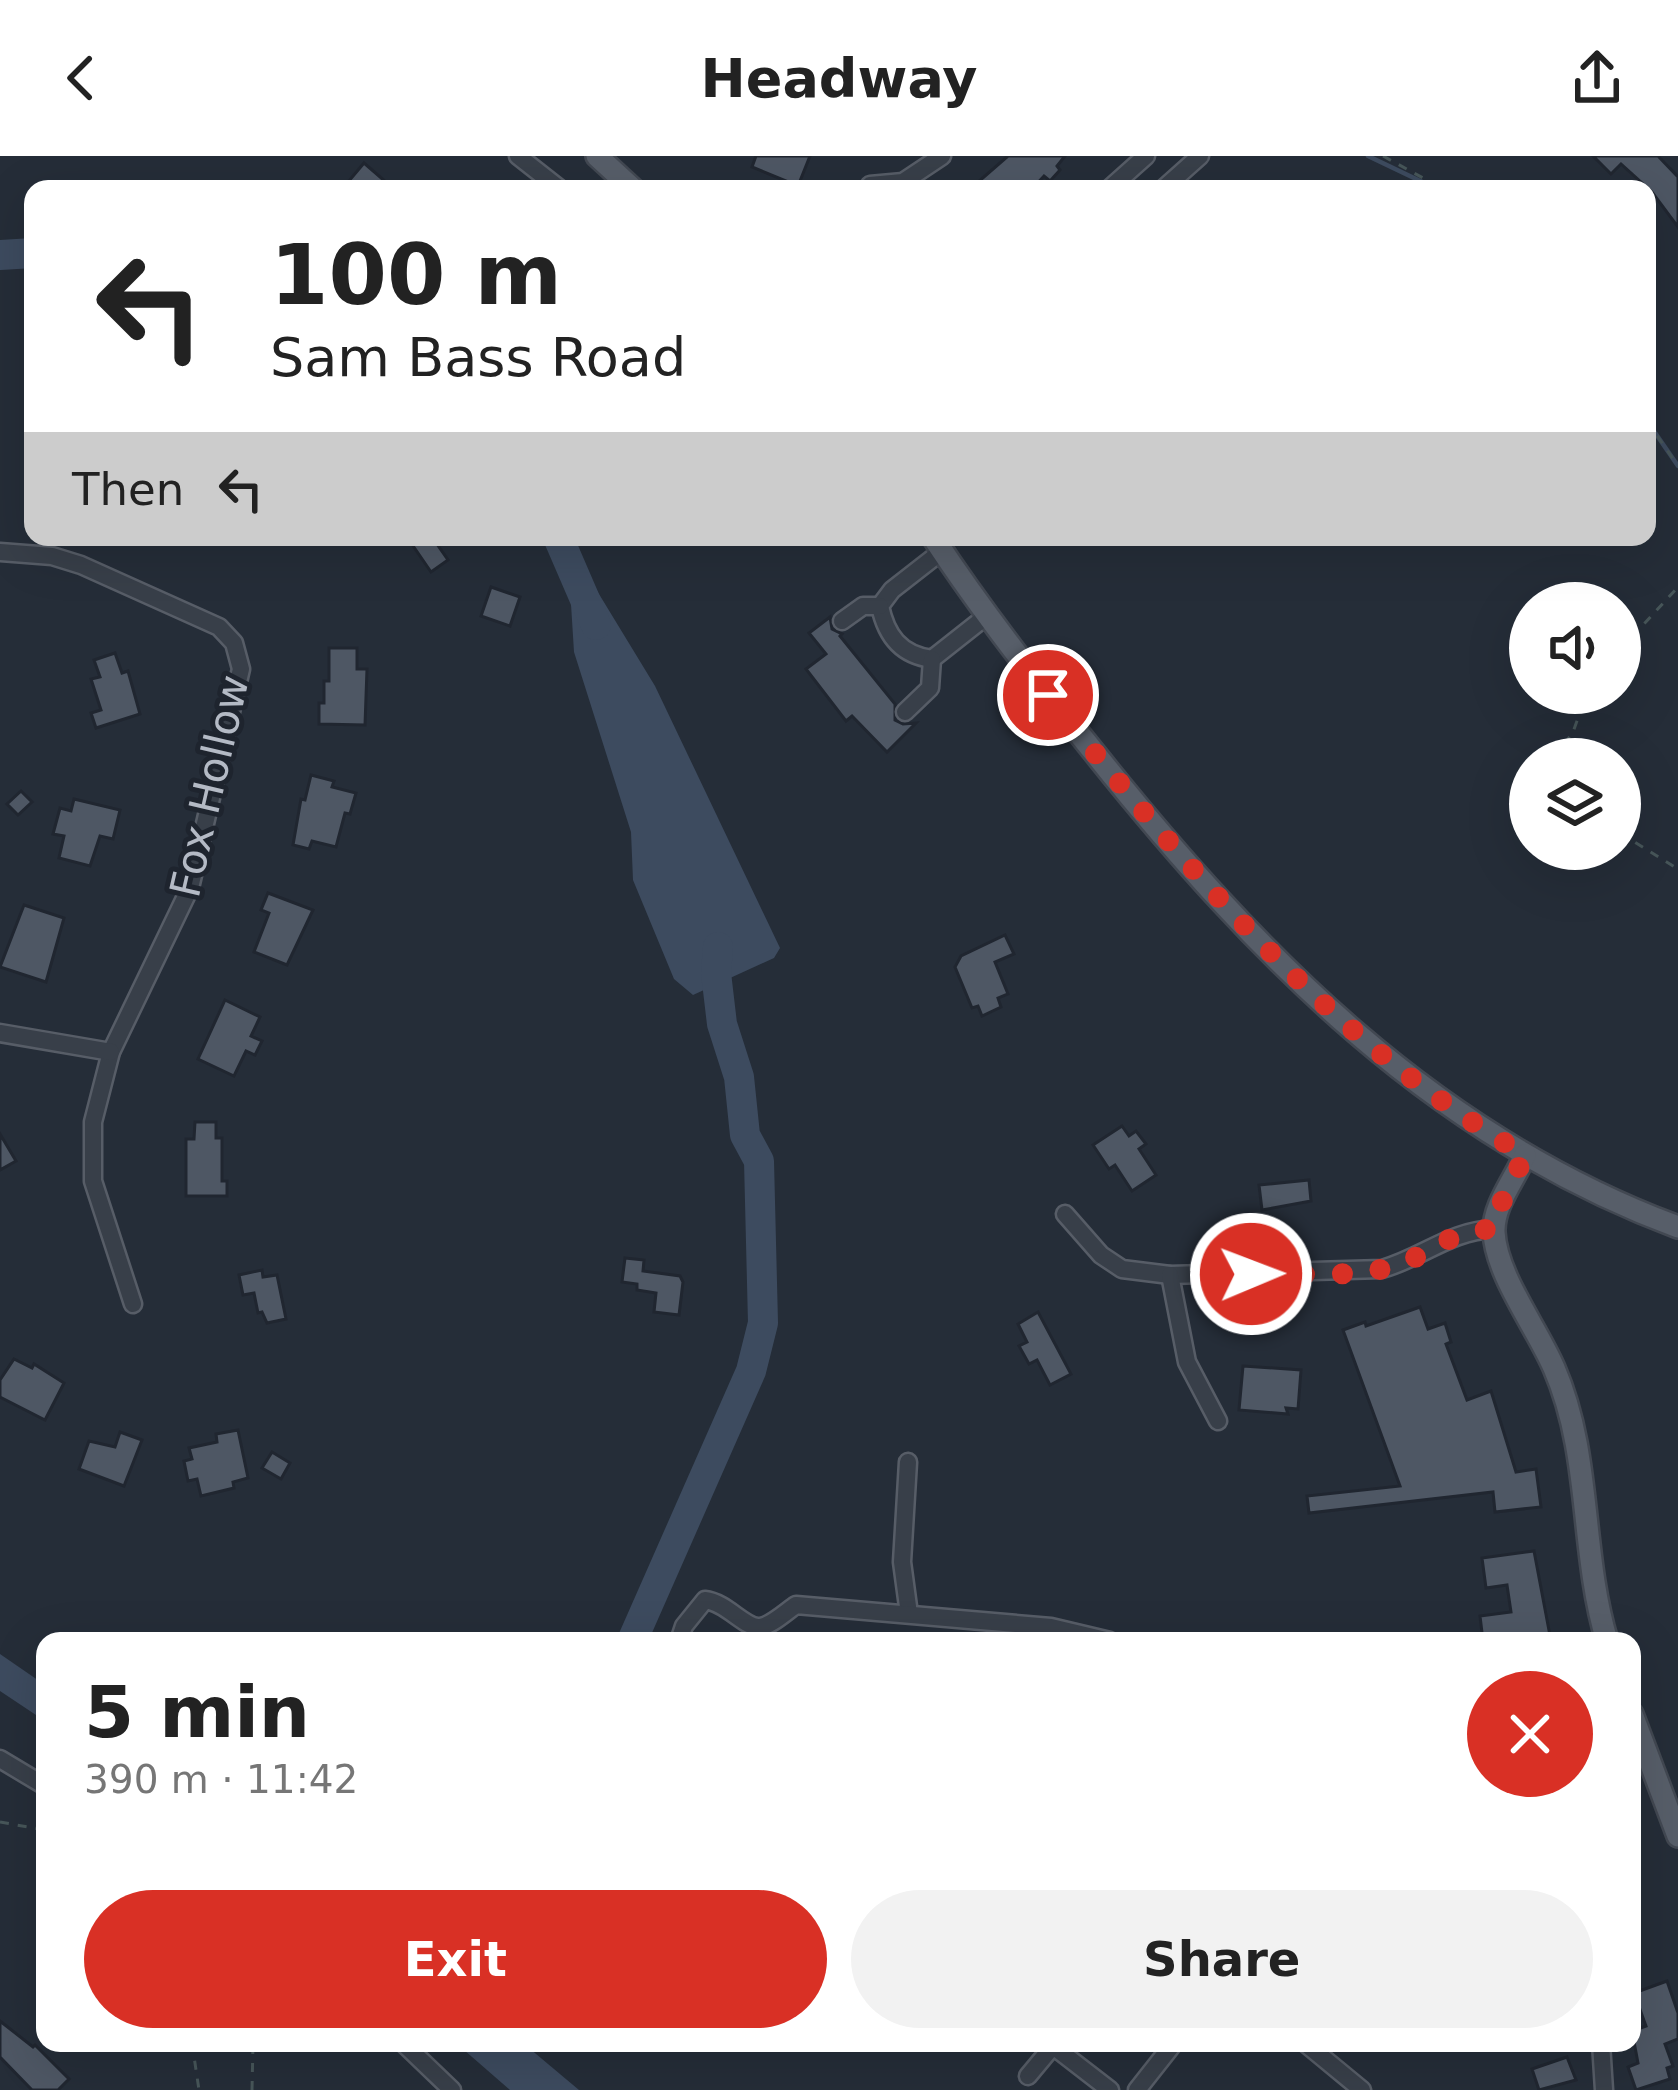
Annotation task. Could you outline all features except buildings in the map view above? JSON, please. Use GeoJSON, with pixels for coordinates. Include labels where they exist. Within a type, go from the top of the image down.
{"type":"FeatureCollection","features":[{"type":"Feature","properties":{"kind":"main road"},"geometry":{"type":"LineString","coordinates":[[597,156],[623,180]]}},
{"type":"Feature","properties":{"kind":"main road"},"geometry":{"type":"LineString","coordinates":[[938,546],[1141,810],[1290,975],[1413,1080],[1525,1155],[1678,1228]]}},
{"type":"Feature","properties":{"kind":"main road"},"geometry":{"type":"LineString","coordinates":[[1525,1155],[1494,1229],[1505,1271],[1552,1364],[1575,1427],[1592,1576],[1604,1632]]}},
{"type":"Feature","properties":{"kind":"main road"},"geometry":{"type":"LineString","coordinates":[[1641,1742],[1678,1835]]}},
{"type":"Feature","properties":{"kind":"street"},"geometry":{"type":"LineString","coordinates":[[518,156],[549,180]]}},
{"type":"Feature","properties":{"kind":"street"},"geometry":{"type":"LineString","coordinates":[[906,180],[943,156]]}},
{"type":"Feature","properties":{"kind":"street"},"geometry":{"type":"LineString","coordinates":[[1119,180],[1146,156]]}},
{"type":"Feature","properties":{"kind":"street"},"geometry":{"type":"LineString","coordinates":[[842,621],[862,606],[880,605],[935,546]]}},
{"type":"Feature","properties":{"kind":"street","name":"Fox Hollow"},"geometry":{"type":"LineString","coordinates":[[0,552],[32,553],[80,565],[219,627],[239,655],[241,669],[190,888],[111,1052],[93,1122],[93,1181],[133,1304]]}},
{"type":"Feature","properties":{"kind":"street"},"geometry":{"type":"LineString","coordinates":[[880,605],[884,625],[896,644],[916,657],[932,659],[989,614]]}},
{"type":"Feature","properties":{"kind":"street"},"geometry":{"type":"LineString","coordinates":[[905,712],[930,688],[932,659]]}},
{"type":"Feature","properties":{"kind":"street"},"geometry":{"type":"LineString","coordinates":[[0,1034],[111,1052]]}},
{"type":"Feature","properties":{"kind":"street"},"geometry":{"type":"LineString","coordinates":[[1065,1214],[1114,1266],[1170,1275],[1382,1269],[1408,1261],[1459,1233],[1494,1229]]}},
{"type":"Feature","properties":{"kind":"street"},"geometry":{"type":"LineString","coordinates":[[1170,1275],[1187,1362],[1218,1421]]}},
{"type":"Feature","properties":{"kind":"street"},"geometry":{"type":"LineString","coordinates":[[908,1462],[902,1562],[908,1614]]}},
{"type":"Feature","properties":{"kind":"street"},"geometry":{"type":"LineString","coordinates":[[682,1632],[705,1600],[722,1602],[753,1628],[762,1628],[796,1605],[1066,1632]]}},
{"type":"Feature","properties":{"kind":"street"},"geometry":{"type":"LineString","coordinates":[[0,1759],[36,1781]]}},
{"type":"Feature","properties":{"kind":"street"},"geometry":{"type":"LineString","coordinates":[[412,2052],[452,2090]]}},
{"type":"Feature","properties":{"kind":"street"},"geometry":{"type":"LineString","coordinates":[[1028,2076],[1048,2052]]}},
{"type":"Feature","properties":{"kind":"street"},"geometry":{"type":"LineString","coordinates":[[1061,2052],[1111,2090]]}},
{"type":"Feature","properties":{"kind":"street"},"geometry":{"type":"LineString","coordinates":[[1137,2090],[1167,2052]]}},
{"type":"Feature","properties":{"kind":"street"},"geometry":{"type":"LineString","coordinates":[[1316,2052],[1362,2090]]}},
{"type":"Feature","properties":{"kind":"street"},"geometry":{"type":"LineString","coordinates":[[1601,2052],[1604,2090]]}},
{"type":"Feature","properties":{"kind":"path"},"geometry":{"type":"LineString","coordinates":[[1383,156],[1427,180]]}},
{"type":"Feature","properties":{"kind":"path"},"geometry":{"type":"LineString","coordinates":[[1656,434],[1678,466]]}},
{"type":"Feature","properties":{"kind":"path"},"geometry":{"type":"LineString","coordinates":[[1641,627],[1678,587]]}},
{"type":"Feature","properties":{"kind":"path"},"geometry":{"type":"LineString","coordinates":[[1641,846],[1678,869]]}},
{"type":"Feature","properties":{"kind":"path"},"geometry":{"type":"LineString","coordinates":[[0,1822],[36,1828]]}},
{"type":"Feature","properties":{"kind":"path"},"geometry":{"type":"LineString","coordinates":[[193,2052],[199,2090]]}},
{"type":"Feature","properties":{"kind":"path"},"geometry":{"type":"LineString","coordinates":[[252,2090],[253,2052]]}},
{"type":"Feature","properties":{"kind":"water"},"geometry":{"type":"Polygon","coordinates":[[[588,576],[655,686],[780,948],[774,958],[693,995],[674,979],[633,880],[631,832],[574,652],[571,604],[588,576]]]}},
{"type":"Feature","properties":{"kind":"water"},"geometry":{"type":"Polygon","coordinates":[[[0,1654],[36,1679],[36,1715],[0,1691],[0,1654]]]}},
{"type":"Feature","properties":{"kind":"water"},"geometry":{"type":"Polygon","coordinates":[[[466,2052],[534,2052],[579,2090],[510,2090],[466,2052]]]}},
{"type":"Feature","properties":{"kind":"waterway"},"geometry":{"type":"LineString","coordinates":[[1368,156],[1418,180]]}},
{"type":"Feature","properties":{"kind":"waterway"},"geometry":{"type":"LineString","coordinates":[[0,255],[24,254]]}},
{"type":"Feature","properties":{"kind":"waterway"},"geometry":{"type":"LineString","coordinates":[[1656,434],[1678,466]]}},
{"type":"Feature","properties":{"kind":"waterway"},"geometry":{"type":"LineString","coordinates":[[562,546],[596,625]]}},
{"type":"Feature","properties":{"kind":"waterway"},"geometry":{"type":"LineString","coordinates":[[636,1632],[751,1371],[763,1323],[759,1161],[745,1135],[739,1077],[722,1024],[718,947]]}},
{"type":"Feature","properties":{"kind":"route"},"geometry":{"type":"LineString","coordinates":[[1048,695],[1164,837],[1290,975],[1413,1080],[1525,1155],[1494,1229],[1459,1233],[1408,1261],[1382,1269],[1251,1274]]}}]}
